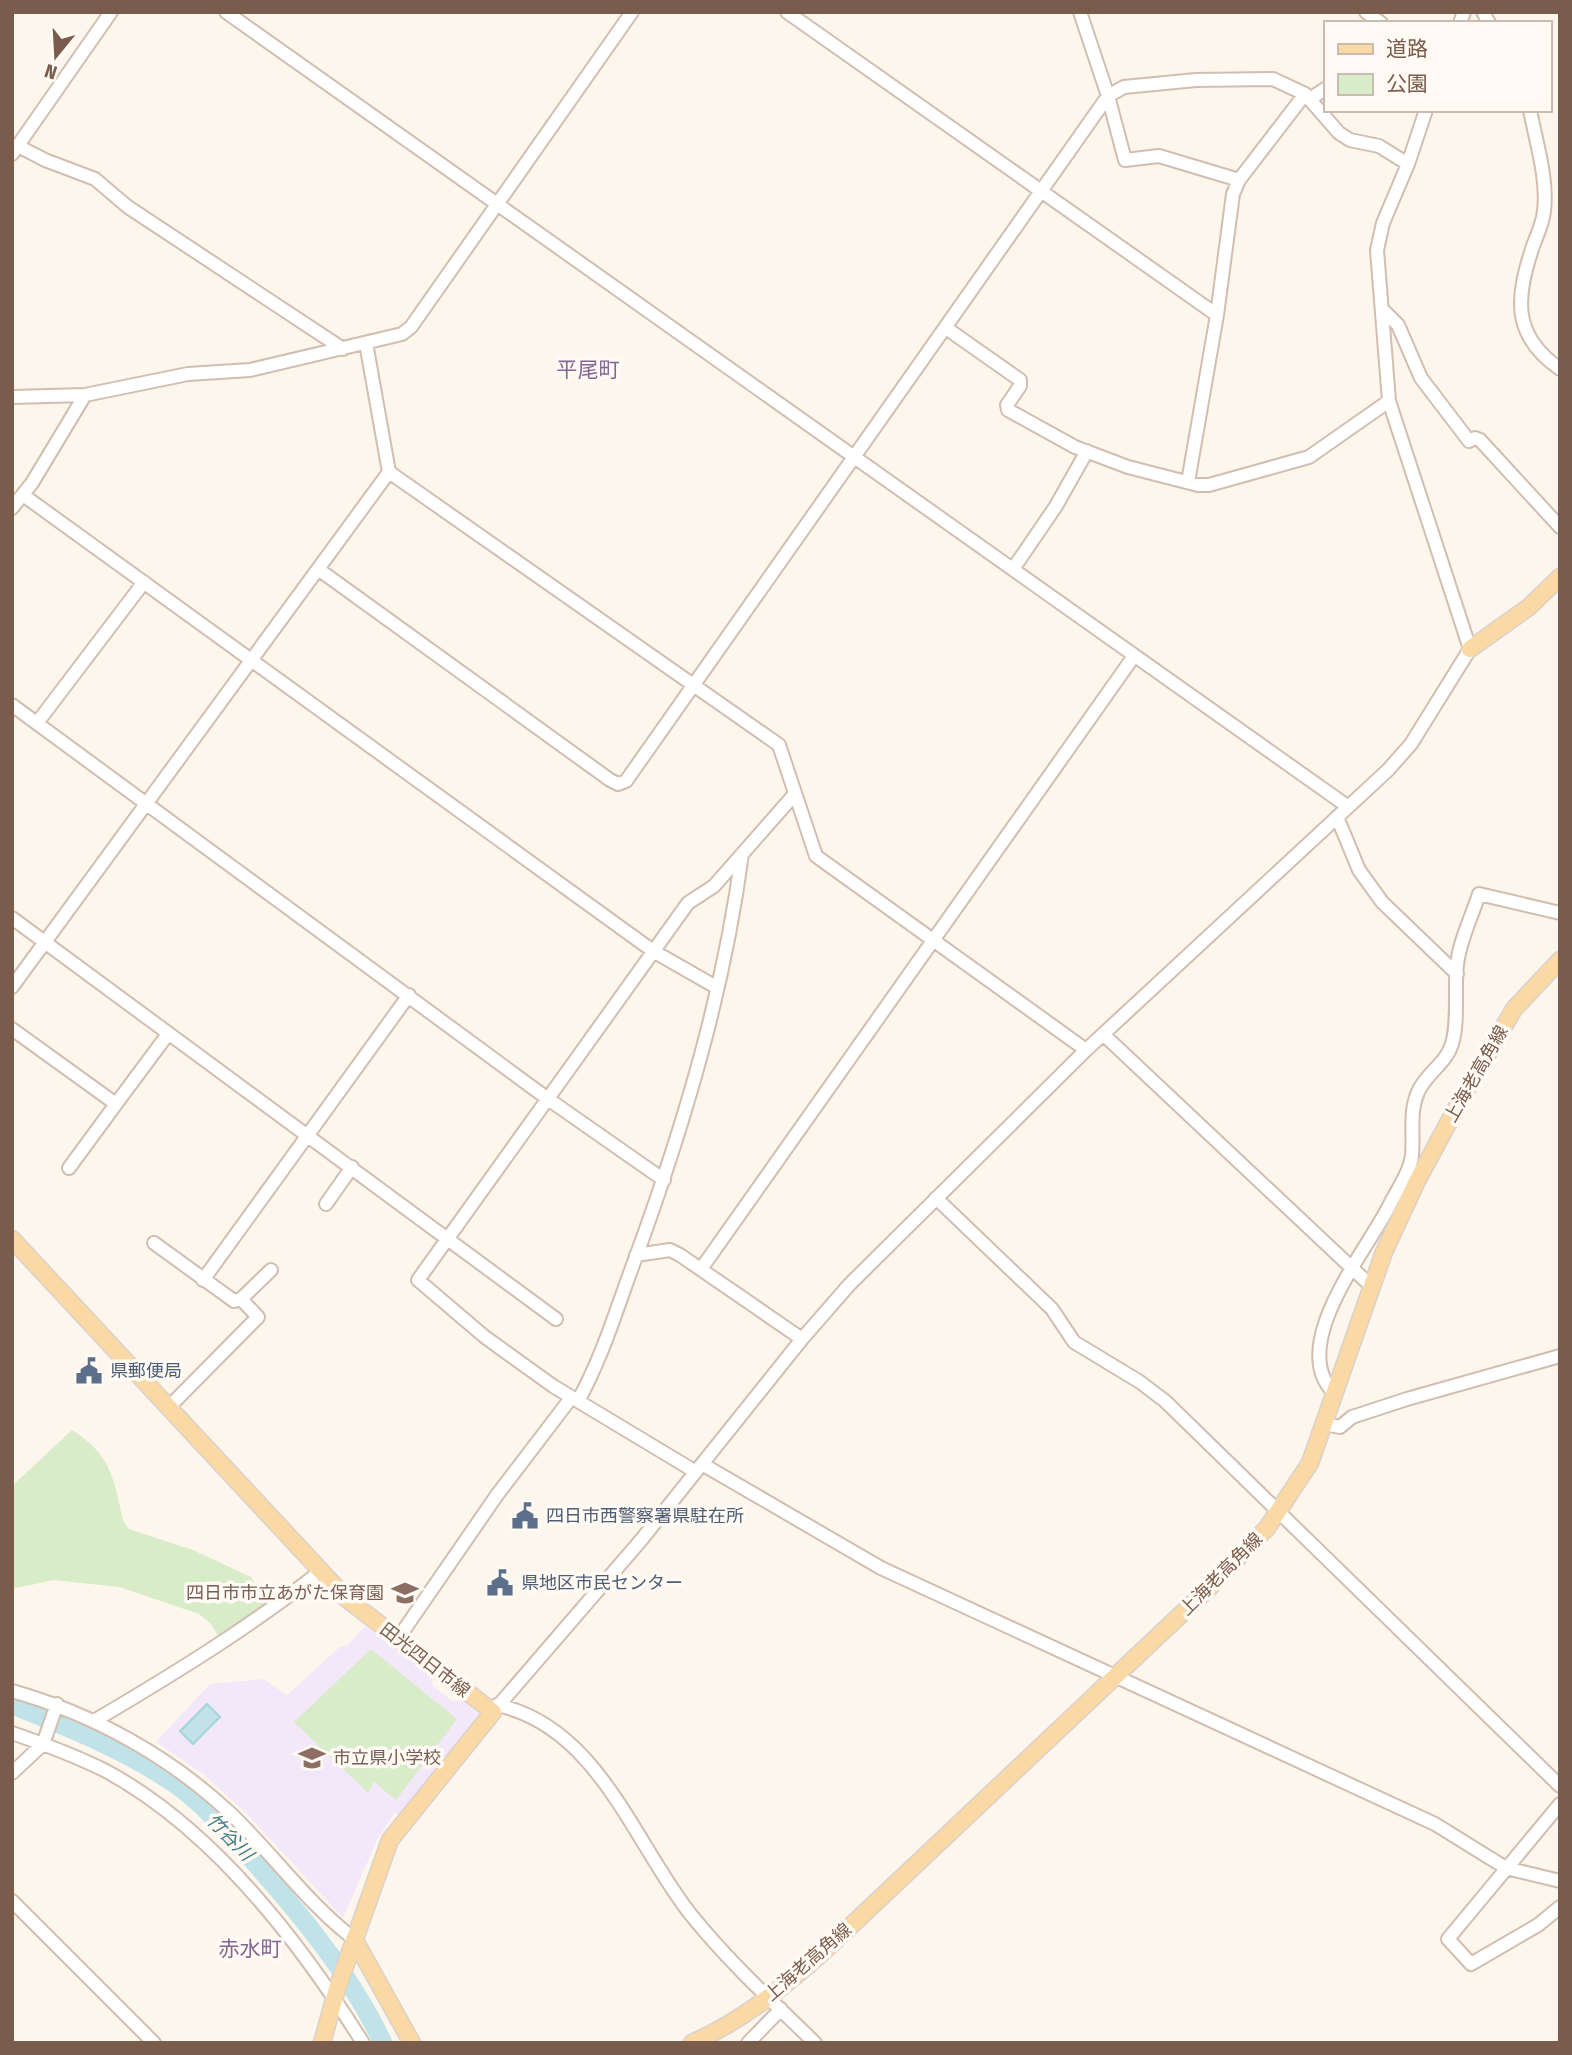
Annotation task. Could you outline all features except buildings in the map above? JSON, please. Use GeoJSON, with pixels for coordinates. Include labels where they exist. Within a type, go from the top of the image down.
{"type":"FeatureCollection","features":[{"type":"Feature","properties":{"kind":"main road"},"geometry":{"type":"LineString","coordinates":[[1470,649],[1529,607],[1560,577]]}},
{"type":"Feature","properties":{"kind":"main road","name":"上海老高角線"},"geometry":{"type":"LineString","coordinates":[[692,2043],[726,2026],[769,1997],[821,1954],[1243,1555],[1278,1513],[1310,1463],[1371,1286],[1418,1181],[1476,1072],[1514,1009],[1560,960]]}},
{"type":"Feature","properties":{"kind":"main road","name":"田光四日市線"},"geometry":{"type":"LineString","coordinates":[[12,1239],[347,1599],[397,1640],[495,1709]]}},
{"type":"Feature","properties":{"kind":"main road"},"geometry":{"type":"LineString","coordinates":[[322,2043],[335,1994],[390,1840],[495,1709]]}},
{"type":"Feature","properties":{"kind":"main road"},"geometry":{"type":"LineString","coordinates":[[353,1944],[411,2043]]}},
{"type":"Feature","properties":{"kind":"street"},"geometry":{"type":"LineString","coordinates":[[111,12],[15,150],[95,179],[128,207],[343,349]]}},
{"type":"Feature","properties":{"kind":"street"},"geometry":{"type":"LineString","coordinates":[[226,12],[1347,807]]}},
{"type":"Feature","properties":{"kind":"street"},"geometry":{"type":"LineString","coordinates":[[12,397],[85,395],[188,374],[280,365],[389,338],[411,327],[632,12]]}},
{"type":"Feature","properties":{"kind":"street"},"geometry":{"type":"LineString","coordinates":[[788,12],[1217,315]]}},
{"type":"Feature","properties":{"kind":"street"},"geometry":{"type":"LineString","coordinates":[[1080,12],[1108,96],[1125,160],[1159,156],[1238,180]]}},
{"type":"Feature","properties":{"kind":"street"},"geometry":{"type":"LineString","coordinates":[[318,569],[618,784],[625,781],[947,328],[1108,96],[1124,87],[1258,77],[1273,79],[1308,97],[1339,133],[1350,140],[1379,146],[1408,164]]}},
{"type":"Feature","properties":{"kind":"street"},"geometry":{"type":"LineString","coordinates":[[1188,482],[1217,315],[1230,210],[1238,180],[1308,97],[1324,89]]}},
{"type":"Feature","properties":{"kind":"street"},"geometry":{"type":"LineString","coordinates":[[495,1709],[699,1468],[802,1339],[849,1285],[1086,1050],[1388,770],[1412,744],[1470,649],[1389,401],[1384,311],[1377,250],[1383,223],[1408,164],[1425,112]]}},
{"type":"Feature","properties":{"kind":"street"},"geometry":{"type":"LineString","coordinates":[[1530,112],[1541,165],[1544,213],[1521,279],[1521,317],[1536,349],[1560,369]]}},
{"type":"Feature","properties":{"kind":"street"},"geometry":{"type":"LineString","coordinates":[[1384,311],[1398,325],[1421,378],[1469,441],[1475,438],[1480,440],[1560,527]]}},
{"type":"Feature","properties":{"kind":"street"},"geometry":{"type":"LineString","coordinates":[[947,328],[1020,380],[1020,386],[1007,405],[1008,410],[1087,452],[1128,467],[1188,482],[1209,485],[1258,474],[1309,457],[1389,401]]}},
{"type":"Feature","properties":{"kind":"street"},"geometry":{"type":"LineString","coordinates":[[366,343],[389,472],[779,745],[817,856],[1086,1050]]}},
{"type":"Feature","properties":{"kind":"street"},"geometry":{"type":"LineString","coordinates":[[12,508],[23,495],[85,395]]}},
{"type":"Feature","properties":{"kind":"street"},"geometry":{"type":"LineString","coordinates":[[1013,569],[1056,506],[1087,452]]}},
{"type":"Feature","properties":{"kind":"street"},"geometry":{"type":"LineString","coordinates":[[12,988],[389,472]]}},
{"type":"Feature","properties":{"kind":"street"},"geometry":{"type":"LineString","coordinates":[[23,495],[653,951],[716,987]]}},
{"type":"Feature","properties":{"kind":"street"},"geometry":{"type":"LineString","coordinates":[[37,723],[144,582]]}},
{"type":"Feature","properties":{"kind":"street"},"geometry":{"type":"LineString","coordinates":[[701,1269],[1134,656]]}},
{"type":"Feature","properties":{"kind":"street"},"geometry":{"type":"LineString","coordinates":[[12,705],[548,1099],[664,1180]]}},
{"type":"Feature","properties":{"kind":"street"},"geometry":{"type":"LineString","coordinates":[[794,795],[714,886],[688,903],[418,1280],[485,1337],[574,1399],[881,1568],[1435,1824],[1506,1868],[1560,1881]]}},
{"type":"Feature","properties":{"kind":"street"},"geometry":{"type":"LineString","coordinates":[[1337,817],[1359,870],[1382,902],[1424,946],[1457,974]]}},
{"type":"Feature","properties":{"kind":"street"},"geometry":{"type":"LineString","coordinates":[[397,1640],[497,1495],[574,1399],[615,1322],[664,1180],[694,1082],[742,854]]}},
{"type":"Feature","properties":{"kind":"street"},"geometry":{"type":"LineString","coordinates":[[1334,1392],[1323,1382],[1317,1364],[1331,1308],[1351,1268],[1380,1224],[1408,1168],[1412,1154],[1413,1113],[1418,1091],[1447,1056],[1452,1042],[1457,964],[1479,894],[1560,913]]}},
{"type":"Feature","properties":{"kind":"street"},"geometry":{"type":"LineString","coordinates":[[12,918],[556,1319]]}},
{"type":"Feature","properties":{"kind":"street"},"geometry":{"type":"LineString","coordinates":[[203,1280],[410,995]]}},
{"type":"Feature","properties":{"kind":"street"},"geometry":{"type":"LineString","coordinates":[[12,1029],[116,1104]]}},
{"type":"Feature","properties":{"kind":"street"},"geometry":{"type":"LineString","coordinates":[[69,1168],[168,1034]]}},
{"type":"Feature","properties":{"kind":"street"},"geometry":{"type":"LineString","coordinates":[[1104,1035],[1371,1286]]}},
{"type":"Feature","properties":{"kind":"street"},"geometry":{"type":"LineString","coordinates":[[326,1204],[352,1167]]}},
{"type":"Feature","properties":{"kind":"street"},"geometry":{"type":"LineString","coordinates":[[936,1198],[1052,1309],[1073,1342],[1140,1382],[1165,1401],[1560,1786]]}},
{"type":"Feature","properties":{"kind":"street"},"geometry":{"type":"LineString","coordinates":[[154,1243],[234,1301],[241,1299],[271,1270]]}},
{"type":"Feature","properties":{"kind":"street"},"geometry":{"type":"LineString","coordinates":[[636,1255],[670,1250],[802,1339]]}},
{"type":"Feature","properties":{"kind":"street"},"geometry":{"type":"LineString","coordinates":[[167,1408],[258,1317],[241,1299]]}},
{"type":"Feature","properties":{"kind":"street"},"geometry":{"type":"LineString","coordinates":[[1324,1424],[1340,1427],[1352,1417],[1407,1399],[1560,1356]]}},
{"type":"Feature","properties":{"kind":"street"},"geometry":{"type":"LineString","coordinates":[[94,1721],[194,1662],[276,1607],[321,1571]]}},
{"type":"Feature","properties":{"kind":"street"},"geometry":{"type":"LineString","coordinates":[[12,1691],[94,1721],[183,1772],[230,1814],[353,1944]]}},
{"type":"Feature","properties":{"kind":"street"},"geometry":{"type":"LineString","coordinates":[[12,1773],[43,1744],[55,1707]]}},
{"type":"Feature","properties":{"kind":"street"},"geometry":{"type":"LineString","coordinates":[[495,1709],[511,1708],[548,1727],[603,1778],[673,1892],[711,1939],[815,2043]]}},
{"type":"Feature","properties":{"kind":"street"},"geometry":{"type":"LineString","coordinates":[[12,1733],[106,1771],[149,1799],[184,1827],[241,1880],[335,1994],[363,2043]]}},
{"type":"Feature","properties":{"kind":"street"},"geometry":{"type":"LineString","coordinates":[[1560,1804],[1450,1933],[1451,1946],[1471,1964],[1538,1925],[1560,1907]]}},
{"type":"Feature","properties":{"kind":"street"},"geometry":{"type":"LineString","coordinates":[[12,1901],[154,2043]]}},
{"type":"Feature","properties":{"kind":"street"},"geometry":{"type":"LineString","coordinates":[[748,2043],[781,2009]]}},
{"type":"Feature","properties":{"kind":"shaded area","name":"市立県小学校"},"geometry":{"type":"Polygon","coordinates":[[[365,1626],[433,1678],[432,1685],[452,1701],[462,1700],[479,1715],[400,1816],[395,1812],[377,1840],[343,1918],[247,1814],[203,1774],[156,1742],[210,1684],[263,1679],[287,1695],[341,1646],[347,1646],[365,1626]]]}},
{"type":"Feature","properties":{"kind":"green space"},"geometry":{"type":"Polygon","coordinates":[[[72,1430],[103,1458],[115,1486],[123,1519],[129,1529],[193,1550],[251,1577],[270,1608],[219,1638],[211,1624],[199,1614],[119,1587],[54,1580],[12,1589],[12,1486],[72,1430]]]}},
{"type":"Feature","properties":{"kind":"green space"},"geometry":{"type":"Polygon","coordinates":[[[371,1649],[457,1719],[396,1800],[374,1782],[368,1793],[294,1722],[371,1649]]]}},
{"type":"Feature","properties":{"kind":"water"},"geometry":{"type":"Polygon","coordinates":[[[207,1704],[220,1717],[193,1744],[180,1731],[207,1704]]]}},
{"type":"Feature","properties":{"kind":"waterway","name":"竹谷川"},"geometry":{"type":"LineString","coordinates":[[12,1705],[116,1750],[156,1772],[194,1799],[222,1826],[304,1920],[339,1967],[383,2043]]}},
{"type":"Feature","properties":{"kind":"place","name":"県郵便局"},"geometry":{"type":"Point","coordinates":[89,1371]}},
{"type":"Feature","properties":{"kind":"place","name":"四日市西警察署県駐在所"},"geometry":{"type":"Point","coordinates":[525,1516]}},
{"type":"Feature","properties":{"kind":"place","name":"県地区市民センター"},"geometry":{"type":"Point","coordinates":[500,1583]}},
{"type":"Feature","properties":{"kind":"place","name":"四日市市立あがた保育園"},"geometry":{"type":"Point","coordinates":[405,1593]}},
{"type":"Feature","properties":{"kind":"place","name":"市立県小学校"},"geometry":{"type":"Point","coordinates":[312,1758]}},
{"type":"Feature","properties":{"kind":"district","name":"平尾町"},"geometry":{"type":"Point","coordinates":[588,370]}},
{"type":"Feature","properties":{"kind":"district","name":"赤水町"},"geometry":{"type":"Point","coordinates":[250,1949]}}]}
